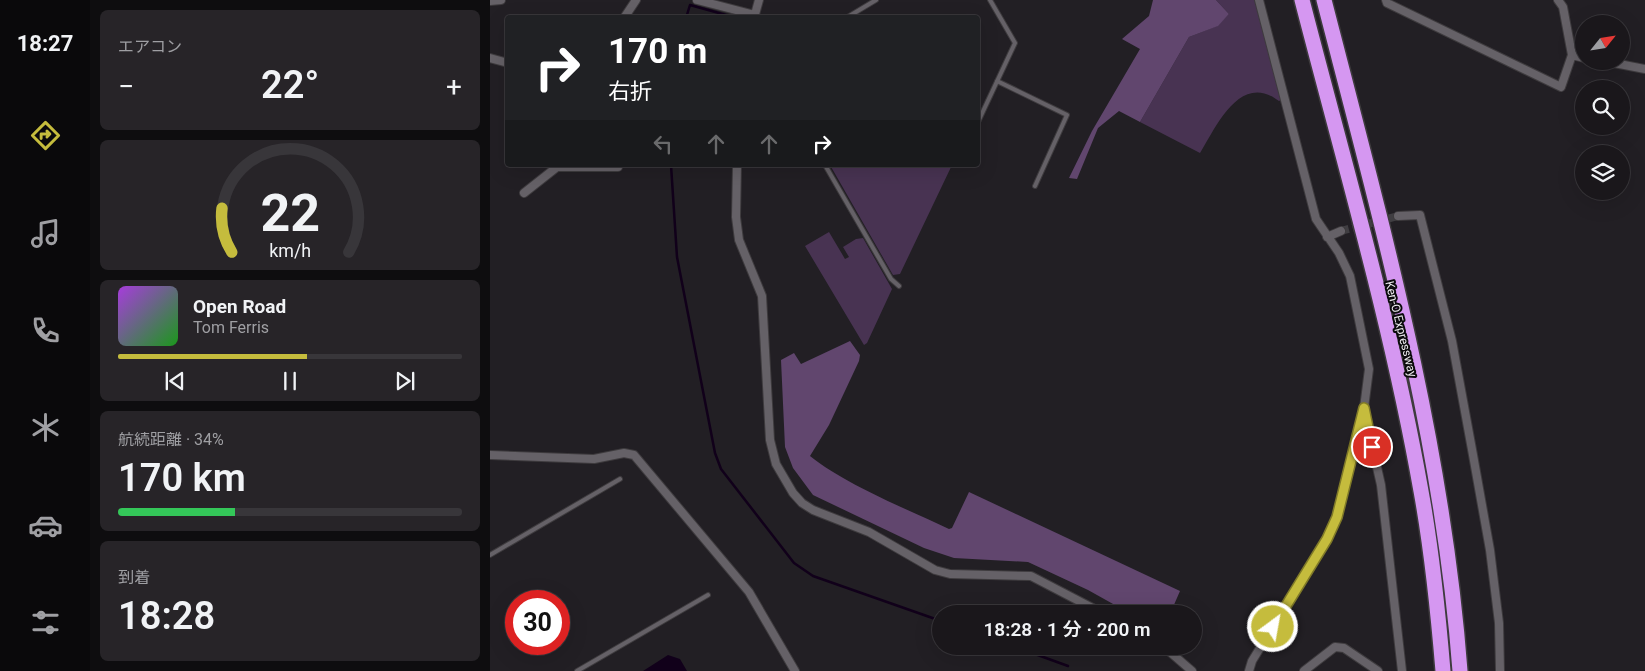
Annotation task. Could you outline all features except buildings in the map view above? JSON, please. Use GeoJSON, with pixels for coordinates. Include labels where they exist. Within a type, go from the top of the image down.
{"type":"FeatureCollection","features":[{"type":"Feature","properties":{"kind":"highway","name":"Ken-O Expressway"},"geometry":{"type":"LineString","coordinates":[[1302,0],[1390,341],[1408,422],[1431,551],[1443,671]]}},
{"type":"Feature","properties":{"kind":"highway","name":"Ken-O Expressway"},"geometry":{"type":"LineString","coordinates":[[1324,0],[1393,272],[1420,395],[1448,550],[1460,671]]}},
{"type":"Feature","properties":{"kind":"street"},"geometry":{"type":"LineString","coordinates":[[490,1],[501,0]]}},
{"type":"Feature","properties":{"kind":"street"},"geometry":{"type":"LineString","coordinates":[[626,15],[636,0]]}},
{"type":"Feature","properties":{"kind":"street"},"geometry":{"type":"LineString","coordinates":[[698,0],[717,3],[751,15]]}},
{"type":"Feature","properties":{"kind":"street"},"geometry":{"type":"LineString","coordinates":[[754,15],[759,0]]}},
{"type":"Feature","properties":{"kind":"street"},"geometry":{"type":"LineString","coordinates":[[1249,671],[1252,661],[1327,539],[1337,517],[1364,408],[1369,369],[1350,276],[1339,253],[1316,219],[1259,0]]}},
{"type":"Feature","properties":{"kind":"street"},"geometry":{"type":"LineString","coordinates":[[1386,0],[1386,3],[1562,87],[1572,56],[1563,7],[1558,0]]}},
{"type":"Feature","properties":{"kind":"street"},"geometry":{"type":"LineString","coordinates":[[490,58],[505,61]]}},
{"type":"Feature","properties":{"kind":"street"},"geometry":{"type":"LineString","coordinates":[[1630,66],[1645,69]]}},
{"type":"Feature","properties":{"kind":"street"},"geometry":{"type":"LineString","coordinates":[[524,193],[557,167],[618,167]]}},
{"type":"Feature","properties":{"kind":"street"},"geometry":{"type":"LineString","coordinates":[[737,167],[736,217],[739,240],[762,296],[770,440],[779,470],[793,493],[802,503],[813,510],[869,532],[935,570],[950,574],[1031,576],[1087,605]]}},
{"type":"Feature","properties":{"kind":"street"},"geometry":{"type":"LineString","coordinates":[[1398,216],[1420,215],[1452,341],[1490,550],[1499,623],[1500,671]]}},
{"type":"Feature","properties":{"kind":"street"},"geometry":{"type":"LineString","coordinates":[[1327,237],[1341,231]]}},
{"type":"Feature","properties":{"kind":"street"},"geometry":{"type":"LineString","coordinates":[[1364,408],[1381,485],[1402,671]]}},
{"type":"Feature","properties":{"kind":"street"},"geometry":{"type":"LineString","coordinates":[[490,455],[594,459],[624,453],[634,456],[749,592],[795,671]]}},
{"type":"Feature","properties":{"kind":"street"},"geometry":{"type":"LineString","coordinates":[[1304,671],[1335,646],[1344,648],[1378,671]]}},
{"type":"Feature","properties":{"kind":"street"},"geometry":{"type":"LineString","coordinates":[[1173,655],[1192,671]]}},
{"type":"Feature","properties":{"kind":"lane"},"geometry":{"type":"LineString","coordinates":[[851,15],[876,0]]}},
{"type":"Feature","properties":{"kind":"lane"},"geometry":{"type":"LineString","coordinates":[[980,118],[1015,43],[990,0]]}},
{"type":"Feature","properties":{"kind":"lane"},"geometry":{"type":"LineString","coordinates":[[997,81],[1067,115],[1035,186]]}},
{"type":"Feature","properties":{"kind":"lane"},"geometry":{"type":"LineString","coordinates":[[826,167],[891,279],[899,286]]}},
{"type":"Feature","properties":{"kind":"lane"},"geometry":{"type":"LineString","coordinates":[[490,554],[620,479]]}},
{"type":"Feature","properties":{"kind":"lane"},"geometry":{"type":"LineString","coordinates":[[577,671],[708,595]]}},
{"type":"Feature","properties":{"kind":"shaded area"},"geometry":{"type":"Polygon","coordinates":[[[1153,0],[1216,0],[1229,14],[1218,26],[1189,37],[1140,122],[1119,111],[1098,128],[1077,179],[1069,178],[1092,131],[1140,49],[1122,39],[1149,16],[1153,0]]]}},
{"type":"Feature","properties":{"kind":"shaded area"},"geometry":{"type":"Polygon","coordinates":[[[1216,0],[1255,0],[1281,100],[1279,101],[1265,94],[1252,93],[1241,97],[1222,117],[1200,153],[1140,122],[1189,37],[1217,26],[1229,14],[1216,0]]]}},
{"type":"Feature","properties":{"kind":"shaded area"},"geometry":{"type":"Polygon","coordinates":[[[831,167],[951,167],[900,274],[893,275],[831,167]]]}},
{"type":"Feature","properties":{"kind":"shaded area"},"geometry":{"type":"Polygon","coordinates":[[[829,232],[845,259],[849,257],[843,247],[856,239],[863,238],[892,289],[867,343],[864,345],[805,246],[829,232]]]}},
{"type":"Feature","properties":{"kind":"shaded area"},"geometry":{"type":"Polygon","coordinates":[[[850,341],[860,355],[859,361],[829,425],[810,456],[825,467],[859,487],[949,529],[952,528],[969,492],[1180,591],[1174,605],[1115,605],[1088,590],[1028,562],[954,558],[924,548],[813,495],[793,468],[785,447],[781,360],[794,353],[801,364],[850,341]]]}},
{"type":"Feature","properties":{"kind":"shaded area"},"geometry":{"type":"Polygon","coordinates":[[[668,655],[680,659],[687,671],[643,671],[668,655]]]}},
{"type":"Feature","properties":{"kind":"waterway"},"geometry":{"type":"LineString","coordinates":[[687,15],[690,5],[726,15]]}},
{"type":"Feature","properties":{"kind":"waterway"},"geometry":{"type":"LineString","coordinates":[[671,167],[677,257],[715,453],[721,469],[794,563],[813,576],[932,618]]}},
{"type":"Feature","properties":{"kind":"waterway"},"geometry":{"type":"LineString","coordinates":[[1038,655],[1068,666]]}},
{"type":"Feature","properties":{"kind":"tunnel"},"geometry":{"type":"LineString","coordinates":[[1341,231],[1398,216]]}},
{"type":"Feature","properties":{"kind":"route"},"geometry":{"type":"LineString","coordinates":[[1273,627],[1327,539],[1337,517],[1364,408],[1372,447]]}}]}
